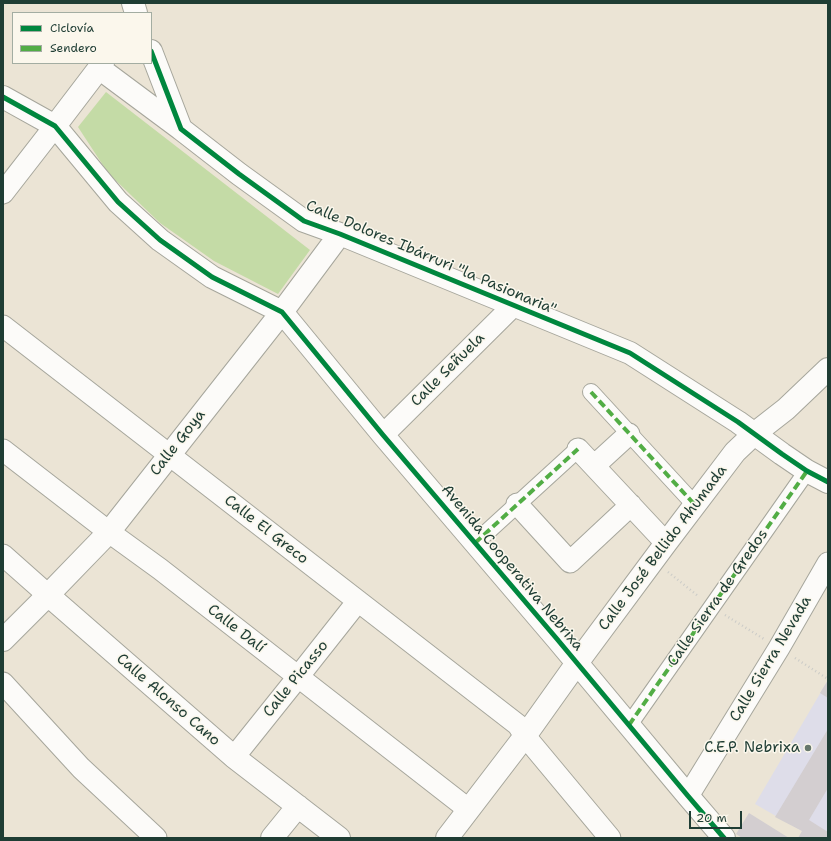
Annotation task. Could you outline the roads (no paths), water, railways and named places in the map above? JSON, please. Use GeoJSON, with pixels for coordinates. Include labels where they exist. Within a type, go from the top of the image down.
{"type":"FeatureCollection","features":[{"type":"Feature","properties":{"kind":"street"},"geometry":{"type":"LineString","coordinates":[[152,54],[181,129]]}},
{"type":"Feature","properties":{"kind":"street"},"geometry":{"type":"LineString","coordinates":[[3,193],[101,65]]}},
{"type":"Feature","properties":{"kind":"street","name":"Calle Dolores Ibárruri \"la Pasionaria\""},"geometry":{"type":"LineString","coordinates":[[101,65],[239,174],[304,221],[340,234],[630,353],[738,422],[807,471],[828,482]]}},
{"type":"Feature","properties":{"kind":"street"},"geometry":{"type":"LineString","coordinates":[[3,97],[55,126],[118,202],[160,240],[212,277],[282,312]]}},
{"type":"Feature","properties":{"kind":"street","name":"Calle Goya"},"geometry":{"type":"LineString","coordinates":[[3,640],[109,532],[282,312],[340,234]]}},
{"type":"Feature","properties":{"kind":"street","name":"Calle Señuela"},"geometry":{"type":"LineString","coordinates":[[383,435],[514,305]]}},
{"type":"Feature","properties":{"kind":"street","name":"Avenida Cooperativa Nebrixa"},"geometry":{"type":"LineString","coordinates":[[282,312],[383,435],[724,838]]}},
{"type":"Feature","properties":{"kind":"street","name":"Calle El Greco"},"geometry":{"type":"LineString","coordinates":[[3,326],[518,725],[525,736],[610,838]]}},
{"type":"Feature","properties":{"kind":"street","name":"Calle José Bellido Ahumada"},"geometry":{"type":"LineString","coordinates":[[447,838],[525,736],[577,663],[735,452],[754,434],[786,409],[828,369]]}},
{"type":"Feature","properties":{"kind":"street"},"geometry":{"type":"LineString","coordinates":[[591,392],[695,505]]}},
{"type":"Feature","properties":{"kind":"street"},"geometry":{"type":"LineString","coordinates":[[594,466],[629,434]]}},
{"type":"Feature","properties":{"kind":"street"},"geometry":{"type":"LineString","coordinates":[[475,543],[578,449],[666,543]]}},
{"type":"Feature","properties":{"kind":"street","name":"Calle Dalí"},"geometry":{"type":"LineString","coordinates":[[3,450],[109,532],[160,569],[468,809]]}},
{"type":"Feature","properties":{"kind":"street","name":"Calle Sierra de Gredos"},"geometry":{"type":"LineString","coordinates":[[629,725],[807,471]]}},
{"type":"Feature","properties":{"kind":"street"},"geometry":{"type":"LineString","coordinates":[[517,504],[570,562],[631,505]]}},
{"type":"Feature","properties":{"kind":"street","name":"Calle Alonso Cano"},"geometry":{"type":"LineString","coordinates":[[3,555],[234,757],[339,838]]}},
{"type":"Feature","properties":{"kind":"street","name":"Calle Sierra Nevada"},"geometry":{"type":"LineString","coordinates":[[688,796],[779,648],[828,563]]}},
{"type":"Feature","properties":{"kind":"street","name":"Calle Picasso"},"geometry":{"type":"LineString","coordinates":[[234,757],[358,601]]}},
{"type":"Feature","properties":{"kind":"street"},"geometry":{"type":"LineString","coordinates":[[3,684],[80,768],[156,838]]}},
{"type":"Feature","properties":{"kind":"street"},"geometry":{"type":"LineString","coordinates":[[272,838],[298,806]]}},
{"type":"Feature","properties":{"kind":"place","name":"C.E.P. Nebrixa"},"geometry":{"type":"Point","coordinates":[808,748]}}]}
